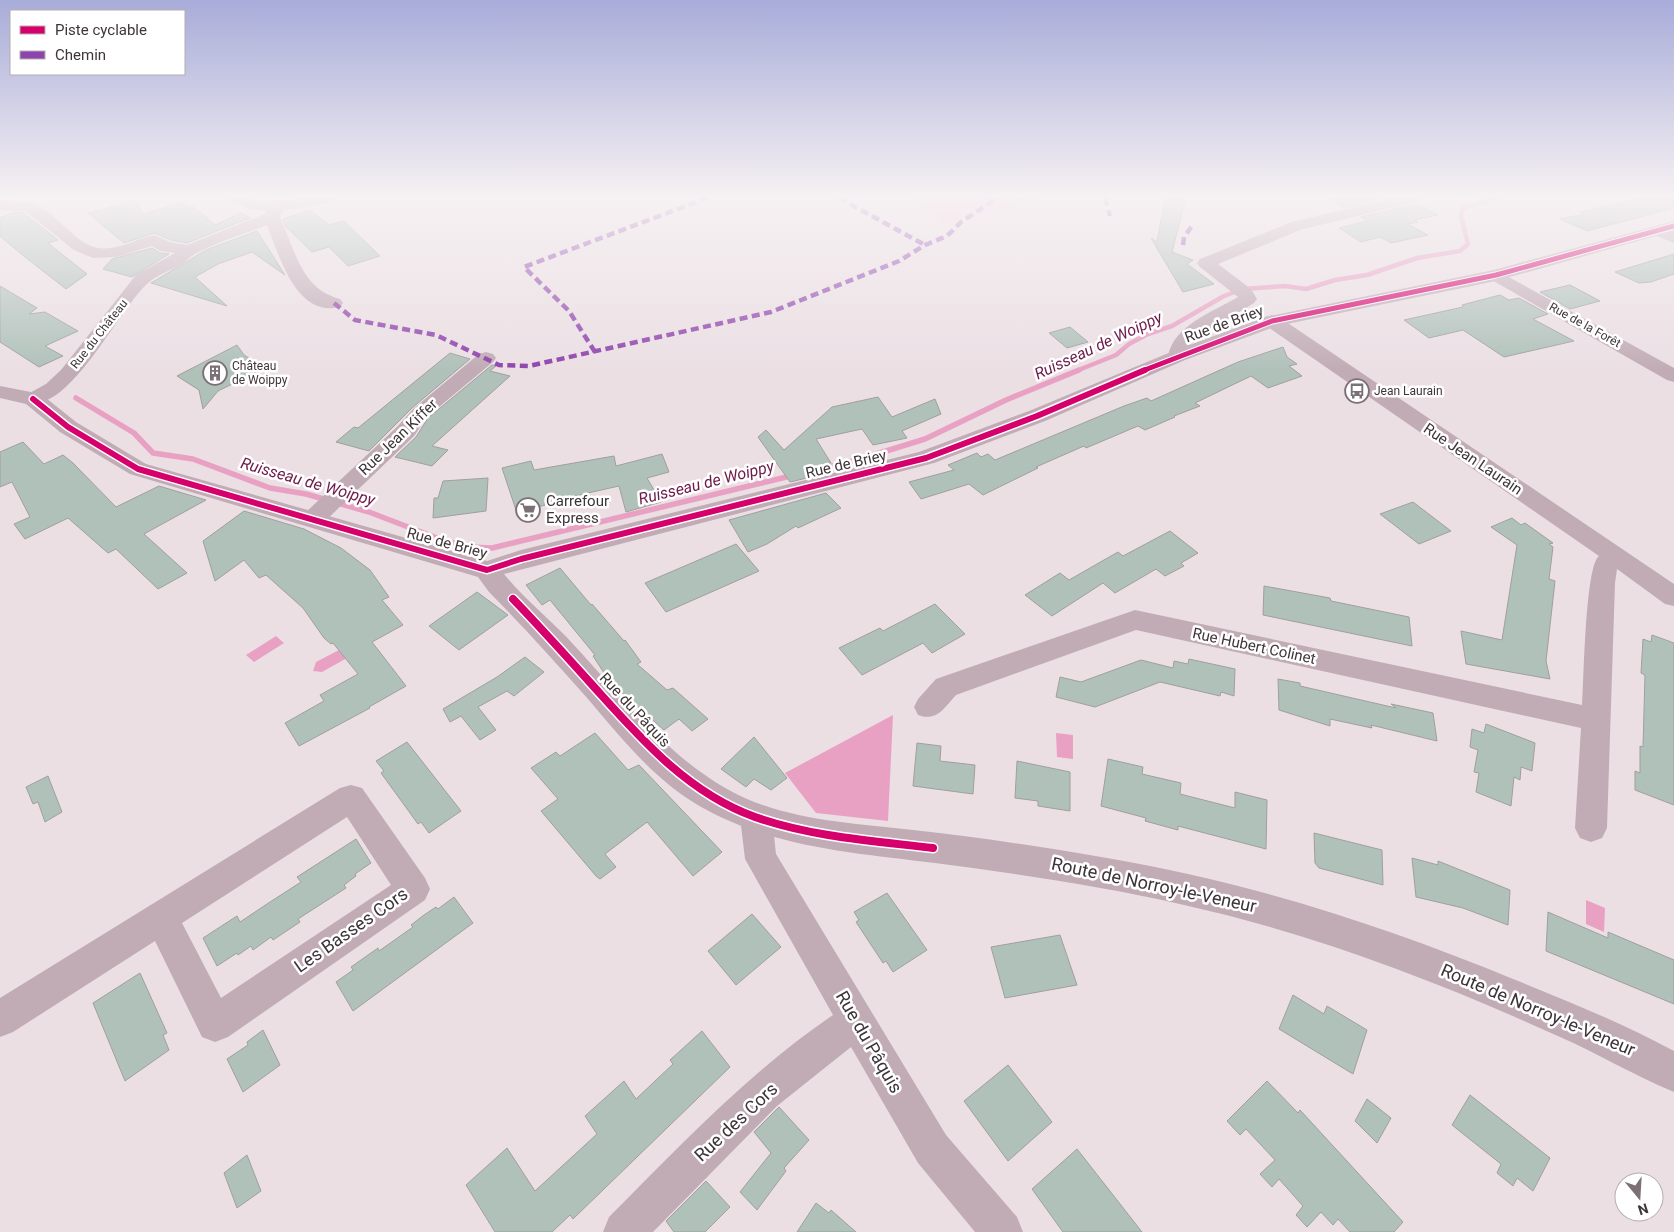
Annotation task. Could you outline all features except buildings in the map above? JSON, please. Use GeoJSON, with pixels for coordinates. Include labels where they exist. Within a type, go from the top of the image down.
{"type":"FeatureCollection","features":[{"type":"Feature","properties":{"kind":"street","name":"Rue du Château"},"geometry":{"type":"LineString","coordinates":[[33,399],[53,388],[68,374],[142,279],[184,255]]}},
{"type":"Feature","properties":{"kind":"street"},"geometry":{"type":"LineString","coordinates":[[289,255],[295,273],[303,286],[322,301],[334,303]]}},
{"type":"Feature","properties":{"kind":"street"},"geometry":{"type":"LineString","coordinates":[[1178,356],[1182,340],[1246,302],[1248,297],[1206,263],[1223,255]]}},
{"type":"Feature","properties":{"kind":"street","name":"Rue de Briey"},"geometry":{"type":"LineString","coordinates":[[0,392],[33,399],[68,427],[138,469],[487,570],[521,559],[926,458],[1037,416],[1178,356],[1272,321],[1496,275],[1574,255]]}},
{"type":"Feature","properties":{"kind":"street","name":"Rue de la Forêt"},"geometry":{"type":"LineString","coordinates":[[1496,275],[1674,376]]}},
{"type":"Feature","properties":{"kind":"street","name":"Rue Jean Laurain"},"geometry":{"type":"LineString","coordinates":[[1272,321],[1620,558],[1674,597]]}},
{"type":"Feature","properties":{"kind":"street","name":"Rue Jean Kiffer"},"geometry":{"type":"LineString","coordinates":[[313,519],[406,431],[420,413],[486,358]]}},
{"type":"Feature","properties":{"kind":"street"},"geometry":{"type":"LineString","coordinates":[[1591,828],[1602,582],[1606,563],[1620,558]]}},
{"type":"Feature","properties":{"kind":"street","name":"Rue du Pâquis"},"geometry":{"type":"LineString","coordinates":[[487,570],[498,585],[664,761],[712,797],[756,817],[758,847],[761,859],[856,1021],[932,1149],[1002,1232]]}},
{"type":"Feature","properties":{"kind":"street","name":"Rue Hubert Colinet"},"geometry":{"type":"LineString","coordinates":[[928,707],[946,687],[1134,620],[1596,719]]}},
{"type":"Feature","properties":{"kind":"street","name":"Les Basses Cors"},"geometry":{"type":"LineString","coordinates":[[0,1018],[351,798],[413,889],[215,1024],[162,917]]}},
{"type":"Feature","properties":{"kind":"street","name":"Route de Norroy-le-Veneur"},"geometry":{"type":"LineString","coordinates":[[756,817],[826,834],[1055,864],[1195,890],[1258,906],[1332,929],[1443,968],[1544,1009],[1627,1046],[1674,1072]]}},
{"type":"Feature","properties":{"kind":"street","name":"Rue des Cors"},"geometry":{"type":"LineString","coordinates":[[624,1232],[735,1119],[825,1041],[856,1021]]}},
{"type":"Feature","properties":{"kind":"shaded area"},"geometry":{"type":"Polygon","coordinates":[[[276,636],[284,643],[254,662],[246,655],[276,636]]]}},
{"type":"Feature","properties":{"kind":"shaded area"},"geometry":{"type":"Polygon","coordinates":[[[339,650],[347,658],[322,672],[313,671],[316,662],[339,650]]]}},
{"type":"Feature","properties":{"kind":"shaded area"},"geometry":{"type":"Polygon","coordinates":[[[893,715],[888,821],[816,813],[785,773],[893,715]]]}},
{"type":"Feature","properties":{"kind":"shaded area"},"geometry":{"type":"Polygon","coordinates":[[[1056,733],[1073,735],[1073,759],[1057,757],[1056,733]]]}},
{"type":"Feature","properties":{"kind":"shaded area"},"geometry":{"type":"Polygon","coordinates":[[[1586,900],[1605,908],[1604,932],[1586,924],[1586,900]]]}},
{"type":"Feature","properties":{"kind":"waterway","name":"Ruisseau de Woippy"},"geometry":{"type":"LineString","coordinates":[[1076,371],[1116,355],[1129,344],[1148,334],[1172,326],[1224,296],[1243,289],[1285,286],[1306,289],[1335,280],[1367,275],[1417,258],[1432,255]]}},
{"type":"Feature","properties":{"kind":"waterway","name":"Ruisseau de Woippy"},"geometry":{"type":"LineString","coordinates":[[76,398],[134,433],[153,453],[193,459],[270,488],[306,494],[369,512],[442,540],[469,547],[492,548],[857,460],[925,439],[1006,400],[1079,370]]}},
{"type":"Feature","properties":{"kind":"marked path"},"geometry":{"type":"LineString","coordinates":[[555,255],[524,267],[569,311],[595,352]]}},
{"type":"Feature","properties":{"kind":"marked path"},"geometry":{"type":"LineString","coordinates":[[334,303],[355,320],[436,335],[499,365],[529,366],[771,312],[899,261],[908,255]]}},
{"type":"Feature","properties":{"kind":"cycle path"},"geometry":{"type":"LineString","coordinates":[[33,399],[68,427],[138,469],[487,570],[521,559],[926,458],[1037,416],[1178,356],[1272,321],[1496,275],[1567,255]]}},
{"type":"Feature","properties":{"kind":"cycle path"},"geometry":{"type":"LineString","coordinates":[[513,599],[651,748],[689,781],[709,795],[754,817],[776,824],[843,837],[933,848]]}},
{"type":"Feature","properties":{"kind":"place","name":"Château de Woippy"},"geometry":{"type":"Point","coordinates":[215,373]}},
{"type":"Feature","properties":{"kind":"place","name":"Jean Laurain"},"geometry":{"type":"Point","coordinates":[1357,391]}},
{"type":"Feature","properties":{"kind":"place","name":"Carrefour Express"},"geometry":{"type":"Point","coordinates":[528,510]}}]}
